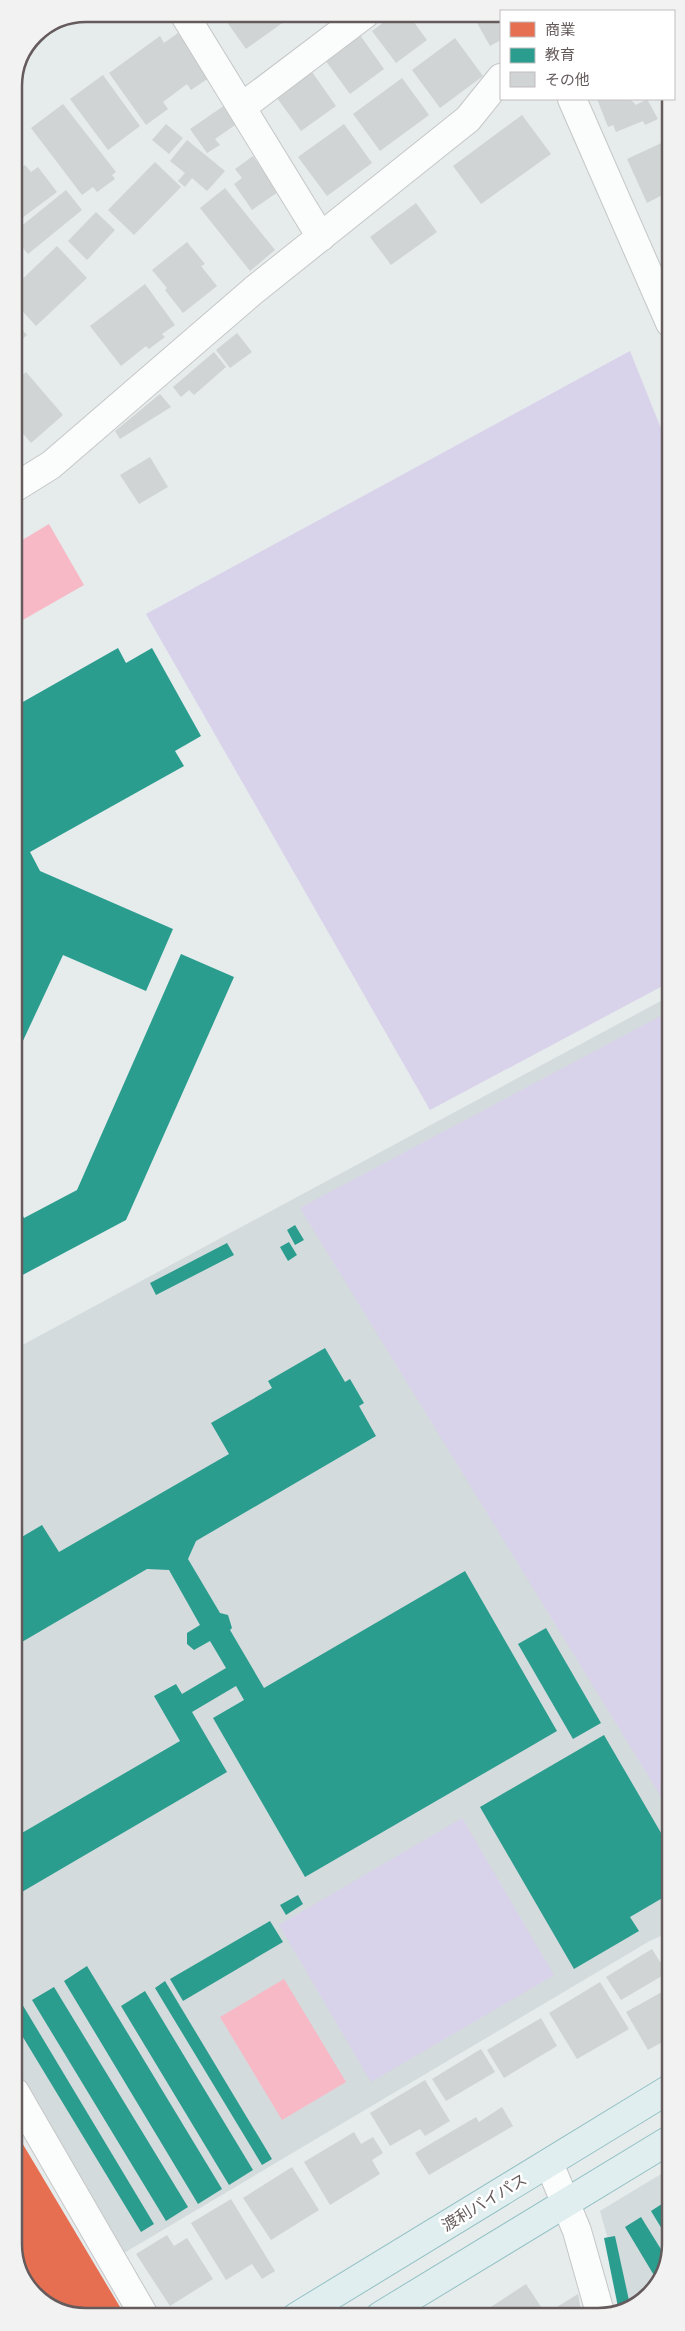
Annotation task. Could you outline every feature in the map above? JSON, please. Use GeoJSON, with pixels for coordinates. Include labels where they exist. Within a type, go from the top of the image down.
{"type":"FeatureCollection","features":[{"type":"Feature","properties":{"kind":"highway","name":"渡利バイパス"},"geometry":{"type":"LineString","coordinates":[[309,2308],[662,2094]]}},
{"type":"Feature","properties":{"kind":"highway"},"geometry":{"type":"LineString","coordinates":[[393,2308],[662,2145]]}},
{"type":"Feature","properties":{"kind":"street"},"geometry":{"type":"LineString","coordinates":[[189,22],[321,237]]}},
{"type":"Feature","properties":{"kind":"street"},"geometry":{"type":"LineString","coordinates":[[242,106],[354,23]]}},
{"type":"Feature","properties":{"kind":"street"},"geometry":{"type":"LineString","coordinates":[[22,483],[50,465],[254,290],[468,119],[500,79]]}},
{"type":"Feature","properties":{"kind":"street"},"geometry":{"type":"LineString","coordinates":[[572,100],[662,305]]}},
{"type":"Feature","properties":{"kind":"street"},"geometry":{"type":"LineString","coordinates":[[22,2104],[140,2308]]}},
{"type":"Feature","properties":{"kind":"street"},"geometry":{"type":"LineString","coordinates":[[549,2163],[577,2231],[599,2308]]}},
{"type":"Feature","properties":{"kind":"shaded area"},"geometry":{"type":"Polygon","coordinates":[[[630,351],[662,431],[662,986],[430,1110],[146,614],[630,351]]]}},
{"type":"Feature","properties":{"kind":"shaded area"},"geometry":{"type":"Polygon","coordinates":[[[49,524],[84,585],[22,620],[22,540],[49,524]]]}},
{"type":"Feature","properties":{"kind":"shaded area"},"geometry":{"type":"Polygon","coordinates":[[[662,1000],[662,1935],[124,2253],[22,2085],[22,1345],[662,1000]]]}},
{"type":"Feature","properties":{"kind":"shaded area"},"geometry":{"type":"Polygon","coordinates":[[[662,1015],[662,1798],[300,1208],[662,1015]]]}},
{"type":"Feature","properties":{"kind":"shaded area"},"geometry":{"type":"Polygon","coordinates":[[[462,1818],[554,1975],[371,2082],[279,1925],[462,1818]]]}},
{"type":"Feature","properties":{"kind":"shaded area"},"geometry":{"type":"Polygon","coordinates":[[[284,1979],[346,2082],[282,2120],[220,2017],[284,1979]]]}},
{"type":"Feature","properties":{"kind":"shaded area"},"geometry":{"type":"Polygon","coordinates":[[[662,2173],[662,2253],[659,2265],[656,2273],[644,2290],[626,2303],[600,2211],[662,2173]]]}},
{"type":"Feature","properties":{"kind":"building: 商業"},"geometry":{"type":"Polygon","coordinates":[[[22,2143],[121,2308],[82,2308],[62,2304],[44,2293],[31,2276],[26,2265],[22,2244],[22,2143]]]}},
{"type":"Feature","properties":{"kind":"building: 教育"},"geometry":{"type":"Polygon","coordinates":[[[118,648],[126,663],[152,648],[201,736],[175,751],[184,766],[30,852],[40,871],[173,929],[146,991],[63,955],[22,1043],[22,702],[118,648]]]}},
{"type":"Feature","properties":{"kind":"building: 教育"},"geometry":{"type":"Polygon","coordinates":[[[181,954],[234,977],[126,1220],[22,1275],[22,1214],[24,1218],[77,1190],[181,954]]]}},
{"type":"Feature","properties":{"kind":"building: 教育"},"geometry":{"type":"Polygon","coordinates":[[[295,1225],[304,1240],[295,1245],[287,1230],[295,1225]]]}},
{"type":"Feature","properties":{"kind":"building: 教育"},"geometry":{"type":"Polygon","coordinates":[[[289,1242],[297,1255],[288,1261],[280,1247],[289,1242]]]}},
{"type":"Feature","properties":{"kind":"building: 教育"},"geometry":{"type":"Polygon","coordinates":[[[227,1243],[234,1255],[156,1295],[150,1283],[227,1243]]]}},
{"type":"Feature","properties":{"kind":"building: 教育"},"geometry":{"type":"Polygon","coordinates":[[[325,1348],[345,1382],[350,1379],[364,1403],[359,1406],[376,1436],[196,1541],[188,1559],[220,1613],[228,1615],[232,1628],[230,1630],[264,1688],[465,1571],[557,1731],[305,1877],[213,1718],[244,1700],[236,1686],[192,1712],[227,1772],[22,1892],[22,1833],[180,1741],[154,1696],[176,1684],[182,1694],[226,1668],[210,1641],[194,1650],[187,1644],[187,1633],[200,1625],[169,1570],[147,1569],[22,1642],[22,1537],[42,1525],[59,1552],[229,1454],[211,1423],[272,1388],[268,1381],[325,1348]]]}},
{"type":"Feature","properties":{"kind":"building: 教育"},"geometry":{"type":"Polygon","coordinates":[[[546,1628],[601,1723],[573,1739],[518,1644],[546,1628]]]}},
{"type":"Feature","properties":{"kind":"building: 教育"},"geometry":{"type":"Polygon","coordinates":[[[604,1735],[662,1835],[662,1898],[630,1917],[639,1931],[574,1969],[480,1807],[604,1735]]]}},
{"type":"Feature","properties":{"kind":"building: 教育"},"geometry":{"type":"Polygon","coordinates":[[[298,1895],[303,1904],[286,1915],[280,1905],[298,1895]]]}},
{"type":"Feature","properties":{"kind":"building: 教育"},"geometry":{"type":"Polygon","coordinates":[[[270,1921],[283,1942],[183,2001],[170,1979],[270,1921]]]}},
{"type":"Feature","properties":{"kind":"building: 教育"},"geometry":{"type":"Polygon","coordinates":[[[87,1966],[222,2189],[198,2204],[64,1981],[87,1966]]]}},
{"type":"Feature","properties":{"kind":"building: 教育"},"geometry":{"type":"Polygon","coordinates":[[[165,1981],[272,2159],[262,2165],[155,1988],[165,1981]]]}},
{"type":"Feature","properties":{"kind":"building: 教育"},"geometry":{"type":"Polygon","coordinates":[[[54,1987],[188,2207],[166,2221],[32,2000],[54,1987]]]}},
{"type":"Feature","properties":{"kind":"building: 教育"},"geometry":{"type":"Polygon","coordinates":[[[145,1991],[253,2170],[229,2185],[121,2006],[145,1991]]]}},
{"type":"Feature","properties":{"kind":"building: 教育"},"geometry":{"type":"Polygon","coordinates":[[[22,2004],[154,2224],[141,2232],[22,2036],[22,2004]]]}},
{"type":"Feature","properties":{"kind":"building: 教育"},"geometry":{"type":"Polygon","coordinates":[[[662,2204],[662,2229],[651,2211],[662,2204]]]}},
{"type":"Feature","properties":{"kind":"building: 教育"},"geometry":{"type":"Polygon","coordinates":[[[641,2217],[662,2251],[654,2276],[625,2227],[641,2217]]]}},
{"type":"Feature","properties":{"kind":"building: 教育"},"geometry":{"type":"Polygon","coordinates":[[[615,2236],[629,2301],[618,2305],[604,2238],[615,2236]]]}},
{"type":"Feature","properties":{"kind":"building: その他"},"geometry":{"type":"Polygon","coordinates":[[[227,22],[283,22],[246,49],[227,22]]]}},
{"type":"Feature","properties":{"kind":"building: その他"},"geometry":{"type":"Polygon","coordinates":[[[383,23],[414,23],[427,40],[396,63],[372,31],[383,23]]]}},
{"type":"Feature","properties":{"kind":"building: その他"},"geometry":{"type":"Polygon","coordinates":[[[477,23],[500,23],[500,41],[490,46],[477,23]]]}},
{"type":"Feature","properties":{"kind":"building: その他"},"geometry":{"type":"Polygon","coordinates":[[[178,33],[209,78],[191,90],[187,84],[163,102],[168,109],[146,125],[109,73],[160,36],[164,43],[178,33]]]}},
{"type":"Feature","properties":{"kind":"building: その他"},"geometry":{"type":"Polygon","coordinates":[[[360,35],[384,69],[350,94],[325,60],[360,35]]]}},
{"type":"Feature","properties":{"kind":"building: その他"},"geometry":{"type":"Polygon","coordinates":[[[455,38],[483,76],[440,108],[412,70],[455,38]]]}},
{"type":"Feature","properties":{"kind":"building: その他"},"geometry":{"type":"Polygon","coordinates":[[[312,72],[336,106],[301,131],[277,98],[312,72]]]}},
{"type":"Feature","properties":{"kind":"building: その他"},"geometry":{"type":"Polygon","coordinates":[[[103,75],[140,126],[108,150],[70,99],[103,75]]]}},
{"type":"Feature","properties":{"kind":"building: その他"},"geometry":{"type":"Polygon","coordinates":[[[402,78],[429,115],[380,151],[353,114],[402,78]]]}},
{"type":"Feature","properties":{"kind":"building: その他"},"geometry":{"type":"Polygon","coordinates":[[[597,100],[631,100],[636,105],[648,100],[658,119],[645,125],[643,121],[616,132],[613,125],[608,127],[597,100]]]}},
{"type":"Feature","properties":{"kind":"building: その他"},"geometry":{"type":"Polygon","coordinates":[[[63,104],[116,172],[112,175],[115,179],[97,192],[93,187],[82,195],[31,128],[63,104]]]}},
{"type":"Feature","properties":{"kind":"building: その他"},"geometry":{"type":"Polygon","coordinates":[[[225,105],[238,123],[215,139],[220,145],[207,153],[190,129],[225,105]]]}},
{"type":"Feature","properties":{"kind":"building: その他"},"geometry":{"type":"Polygon","coordinates":[[[522,115],[551,154],[481,204],[453,166],[522,115]]]}},
{"type":"Feature","properties":{"kind":"building: その他"},"geometry":{"type":"Polygon","coordinates":[[[166,124],[183,138],[169,154],[152,140],[166,124]]]}},
{"type":"Feature","properties":{"kind":"building: その他"},"geometry":{"type":"Polygon","coordinates":[[[344,124],[372,163],[327,196],[298,157],[344,124]]]}},
{"type":"Feature","properties":{"kind":"building: その他"},"geometry":{"type":"Polygon","coordinates":[[[187,140],[225,171],[207,191],[192,178],[185,187],[178,181],[185,173],[170,161],[187,140]]]}},
{"type":"Feature","properties":{"kind":"building: その他"},"geometry":{"type":"Polygon","coordinates":[[[662,143],[662,195],[647,203],[627,159],[662,143]]]}},
{"type":"Feature","properties":{"kind":"building: その他"},"geometry":{"type":"Polygon","coordinates":[[[253,156],[278,192],[252,210],[234,184],[242,178],[235,169],[253,156]]]}},
{"type":"Feature","properties":{"kind":"building: その他"},"geometry":{"type":"Polygon","coordinates":[[[155,162],[181,187],[134,235],[108,210],[155,162]]]}},
{"type":"Feature","properties":{"kind":"building: その他"},"geometry":{"type":"Polygon","coordinates":[[[25,165],[31,172],[38,167],[57,192],[22,218],[22,167],[25,165]]]}},
{"type":"Feature","properties":{"kind":"building: その他"},"geometry":{"type":"Polygon","coordinates":[[[225,188],[275,250],[250,271],[200,208],[225,188]]]}},
{"type":"Feature","properties":{"kind":"building: その他"},"geometry":{"type":"Polygon","coordinates":[[[66,190],[82,210],[28,254],[22,247],[22,226],[66,190]]]}},
{"type":"Feature","properties":{"kind":"building: その他"},"geometry":{"type":"Polygon","coordinates":[[[416,203],[437,232],[391,265],[370,237],[416,203]]]}},
{"type":"Feature","properties":{"kind":"building: その他"},"geometry":{"type":"Polygon","coordinates":[[[96,212],[115,230],[87,260],[68,241],[96,212]]]}},
{"type":"Feature","properties":{"kind":"building: その他"},"geometry":{"type":"Polygon","coordinates":[[[187,242],[205,264],[201,266],[217,286],[183,313],[165,290],[167,288],[152,270],[187,242]]]}},
{"type":"Feature","properties":{"kind":"building: その他"},"geometry":{"type":"Polygon","coordinates":[[[57,246],[87,278],[36,326],[22,311],[22,279],[57,246]]]}},
{"type":"Feature","properties":{"kind":"building: その他"},"geometry":{"type":"Polygon","coordinates":[[[145,284],[175,325],[162,334],[165,337],[149,349],[146,346],[121,366],[90,326],[145,284]]]}},
{"type":"Feature","properties":{"kind":"building: その他"},"geometry":{"type":"Polygon","coordinates":[[[22,330],[27,335],[22,340],[22,330]]]}},
{"type":"Feature","properties":{"kind":"building: その他"},"geometry":{"type":"Polygon","coordinates":[[[237,333],[252,352],[230,368],[216,350],[237,333]]]}},
{"type":"Feature","properties":{"kind":"building: その他"},"geometry":{"type":"Polygon","coordinates":[[[214,352],[226,367],[194,395],[189,390],[181,397],[173,387],[214,352]]]}},
{"type":"Feature","properties":{"kind":"building: その他"},"geometry":{"type":"Polygon","coordinates":[[[26,372],[63,415],[31,443],[22,432],[22,376],[26,372]]]}},
{"type":"Feature","properties":{"kind":"building: その他"},"geometry":{"type":"Polygon","coordinates":[[[160,394],[171,407],[120,439],[115,431],[160,394]]]}},
{"type":"Feature","properties":{"kind":"building: その他"},"geometry":{"type":"Polygon","coordinates":[[[150,457],[168,487],[139,504],[120,475],[150,457]]]}},
{"type":"Feature","properties":{"kind":"building: その他"},"geometry":{"type":"Polygon","coordinates":[[[652,1949],[662,1965],[662,1976],[621,2000],[606,1977],[652,1949]]]}},
{"type":"Feature","properties":{"kind":"building: その他"},"geometry":{"type":"Polygon","coordinates":[[[600,1982],[629,2029],[577,2059],[549,2013],[600,1982]]]}},
{"type":"Feature","properties":{"kind":"building: その他"},"geometry":{"type":"Polygon","coordinates":[[[662,1992],[662,2042],[648,2050],[626,2012],[662,1992]]]}},
{"type":"Feature","properties":{"kind":"building: その他"},"geometry":{"type":"Polygon","coordinates":[[[541,2018],[557,2046],[504,2078],[487,2050],[541,2018]]]}},
{"type":"Feature","properties":{"kind":"building: その他"},"geometry":{"type":"Polygon","coordinates":[[[481,2049],[495,2072],[446,2101],[432,2079],[481,2049]]]}},
{"type":"Feature","properties":{"kind":"building: その他"},"geometry":{"type":"Polygon","coordinates":[[[425,2080],[450,2121],[425,2136],[420,2129],[390,2146],[370,2113],[425,2080]]]}},
{"type":"Feature","properties":{"kind":"building: その他"},"geometry":{"type":"Polygon","coordinates":[[[502,2107],[513,2126],[429,2175],[415,2153],[476,2117],[479,2122],[502,2107]]]}},
{"type":"Feature","properties":{"kind":"building: その他"},"geometry":{"type":"Polygon","coordinates":[[[354,2132],[361,2144],[373,2137],[383,2153],[372,2160],[380,2174],[330,2205],[304,2162],[354,2132]]]}},
{"type":"Feature","properties":{"kind":"building: その他"},"geometry":{"type":"Polygon","coordinates":[[[292,2167],[319,2210],[271,2240],[243,2198],[292,2167]]]}},
{"type":"Feature","properties":{"kind":"building: その他"},"geometry":{"type":"Polygon","coordinates":[[[231,2199],[275,2271],[262,2279],[252,2264],[226,2280],[191,2223],[231,2199]]]}},
{"type":"Feature","properties":{"kind":"building: その他"},"geometry":{"type":"Polygon","coordinates":[[[167,2235],[174,2246],[187,2238],[213,2279],[170,2306],[136,2254],[167,2235]]]}},
{"type":"Feature","properties":{"kind":"building: その他"},"geometry":{"type":"Polygon","coordinates":[[[526,2284],[542,2308],[492,2308],[526,2284]]]}},
{"type":"Feature","properties":{"kind":"building: その他"},"geometry":{"type":"Polygon","coordinates":[[[578,2294],[581,2308],[555,2308],[578,2294]]]}}]}
